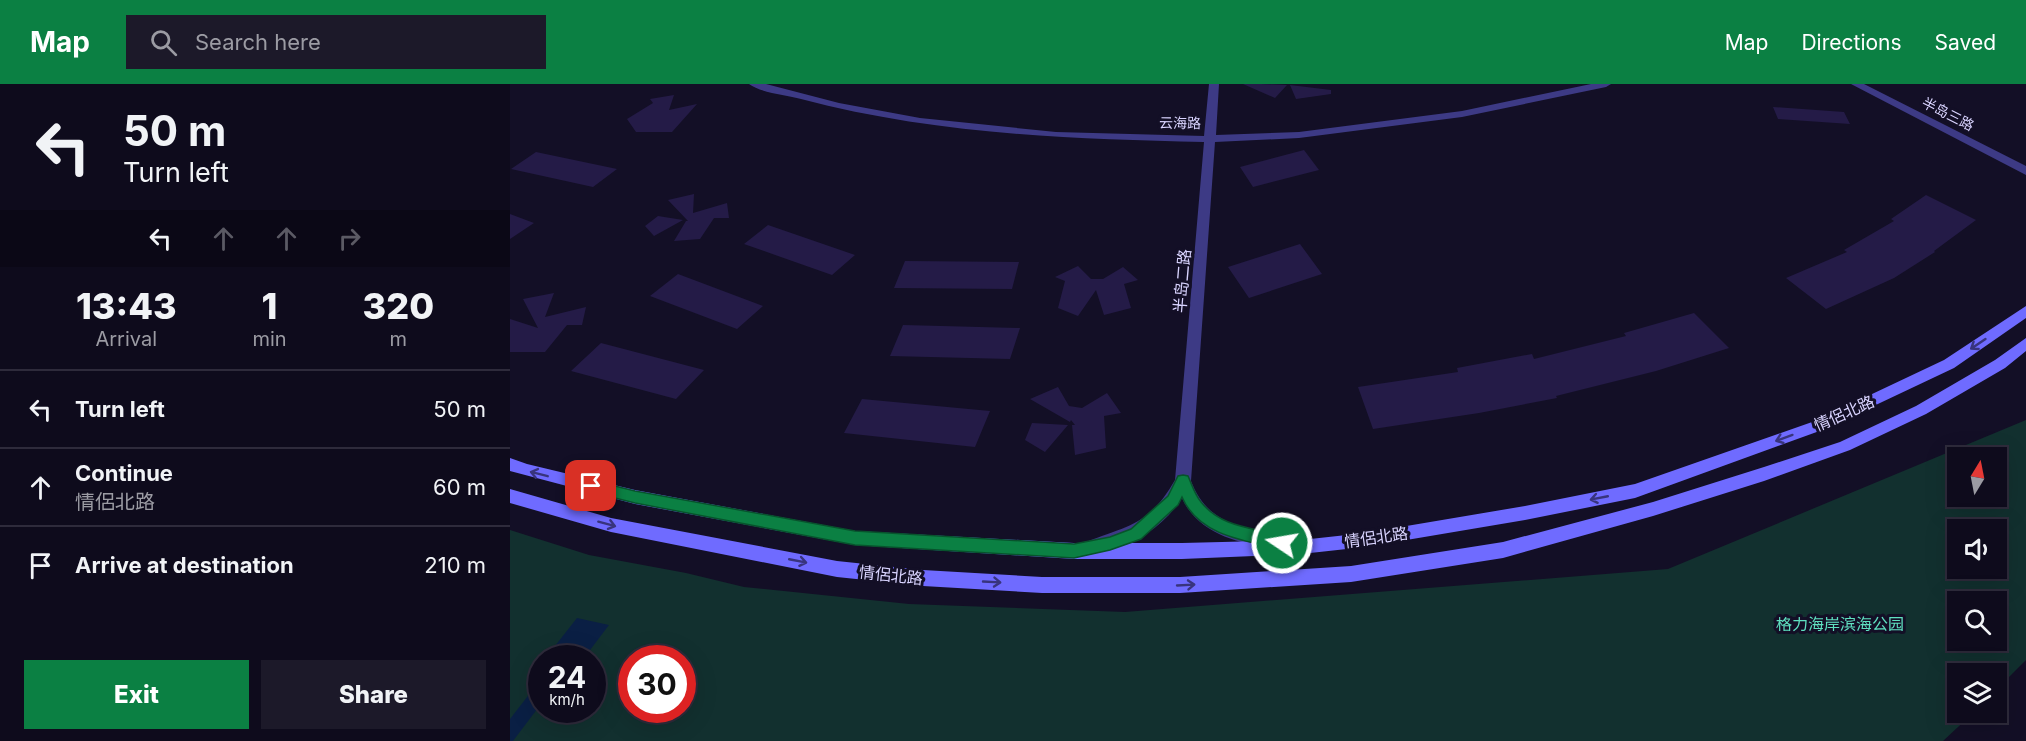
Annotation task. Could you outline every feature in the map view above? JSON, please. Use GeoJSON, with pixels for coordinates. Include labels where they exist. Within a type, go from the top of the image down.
{"type":"FeatureCollection","features":[{"type":"Feature","properties":{"kind":"main road","name":"情侶北路"},"geometry":{"type":"LineString","coordinates":[[510,464],[525,470],[635,497],[855,538],[1074,551],[1182,551],[1301,546],[1365,540],[1635,491],[1820,424],[1948,364],[2026,311]]}},
{"type":"Feature","properties":{"kind":"main road","name":"情侶北路"},"geometry":{"type":"LineString","coordinates":[[510,496],[623,528],[837,569],[922,578],[1042,585],[1180,585],[1351,574],[1503,550],[1653,509],[1764,474],[1845,446],[1921,410],[2000,364],[2026,343]]}},
{"type":"Feature","properties":{"kind":"street","name":"云海路"},"geometry":{"type":"LineString","coordinates":[[754,84],[838,106],[920,121],[1056,135],[1209,139],[1299,135],[1462,114],[1606,84]]}},
{"type":"Feature","properties":{"kind":"street","name":"半岛二路"},"geometry":{"type":"LineString","coordinates":[[1183,481],[1214,84]]}},
{"type":"Feature","properties":{"kind":"street","name":"半岛三路"},"geometry":{"type":"LineString","coordinates":[[1856,84],[2026,171]]}},
{"type":"Feature","properties":{"kind":"street"},"geometry":{"type":"LineString","coordinates":[[1183,481],[1194,505],[1207,519],[1245,535],[1301,546]]}},
{"type":"Feature","properties":{"kind":"street"},"geometry":{"type":"LineString","coordinates":[[1074,551],[1110,543],[1136,534],[1173,501],[1183,481]]}},
{"type":"Feature","properties":{"kind":"green space","name":"格力海岸滨海公园"},"geometry":{"type":"Polygon","coordinates":[[[2026,420],[2026,660],[2007,679],[2007,663],[1947,663],[1947,723],[1962,723],[1943,741],[510,741],[510,530],[589,555],[686,573],[744,587],[909,604],[1125,612],[1668,569],[1947,453],[1947,507],[2007,507],[2007,447],[1961,447],[2026,420]]]}},
{"type":"Feature","properties":{"kind":"water"},"geometry":{"type":"Polygon","coordinates":[[[577,618],[609,625],[594,645],[556,645],[577,618]]]}},
{"type":"Feature","properties":{"kind":"water"},"geometry":{"type":"Polygon","coordinates":[[[528,696],[528,721],[513,741],[510,741],[510,719],[528,696]]]}},
{"type":"Feature","properties":{"kind":"building"},"geometry":{"type":"Polygon","coordinates":[[[1243,84],[1261,84],[1287,85],[1275,98],[1243,84]]]}},
{"type":"Feature","properties":{"kind":"building"},"geometry":{"type":"Polygon","coordinates":[[[1290,85],[1331,90],[1331,94],[1296,99],[1290,85]]]}},
{"type":"Feature","properties":{"kind":"building"},"geometry":{"type":"Polygon","coordinates":[[[674,95],[669,110],[697,104],[672,132],[636,132],[627,119],[653,103],[650,99],[674,95]]]}},
{"type":"Feature","properties":{"kind":"building"},"geometry":{"type":"Polygon","coordinates":[[[1773,107],[1844,112],[1850,124],[1778,119],[1773,107]]]}},
{"type":"Feature","properties":{"kind":"building"},"geometry":{"type":"Polygon","coordinates":[[[1304,150],[1319,170],[1253,187],[1240,167],[1304,150]]]}},
{"type":"Feature","properties":{"kind":"building"},"geometry":{"type":"Polygon","coordinates":[[[536,152],[617,169],[593,187],[511,169],[536,152]]]}},
{"type":"Feature","properties":{"kind":"building"},"geometry":{"type":"Polygon","coordinates":[[[694,194],[693,213],[727,203],[729,218],[714,218],[700,239],[674,241],[688,221],[668,200],[694,194]]]}},
{"type":"Feature","properties":{"kind":"building"},"geometry":{"type":"Polygon","coordinates":[[[1926,195],[1976,220],[1935,252],[1894,278],[1826,309],[1786,278],[1847,252],[1844,250],[1894,221],[1891,219],[1926,195]]]}},
{"type":"Feature","properties":{"kind":"building"},"geometry":{"type":"Polygon","coordinates":[[[510,214],[534,223],[510,239],[510,214]]]}},
{"type":"Feature","properties":{"kind":"building"},"geometry":{"type":"Polygon","coordinates":[[[658,216],[683,220],[654,236],[645,226],[658,216]]]}},
{"type":"Feature","properties":{"kind":"building"},"geometry":{"type":"Polygon","coordinates":[[[768,225],[855,255],[832,275],[744,244],[768,225]]]}},
{"type":"Feature","properties":{"kind":"building"},"geometry":{"type":"Polygon","coordinates":[[[1300,244],[1322,274],[1249,298],[1228,267],[1300,244]]]}},
{"type":"Feature","properties":{"kind":"building"},"geometry":{"type":"Polygon","coordinates":[[[905,261],[1019,262],[1012,289],[894,288],[905,261]]]}},
{"type":"Feature","properties":{"kind":"building"},"geometry":{"type":"Polygon","coordinates":[[[1078,266],[1091,279],[1103,279],[1123,267],[1138,280],[1124,284],[1131,308],[1104,315],[1096,290],[1078,316],[1058,308],[1065,281],[1055,277],[1078,266]]]}},
{"type":"Feature","properties":{"kind":"building"},"geometry":{"type":"Polygon","coordinates":[[[678,274],[763,306],[737,329],[650,296],[678,274]]]}},
{"type":"Feature","properties":{"kind":"building"},"geometry":{"type":"Polygon","coordinates":[[[554,293],[545,317],[586,307],[582,325],[567,325],[545,352],[510,352],[510,319],[538,328],[523,299],[554,293]]]}},
{"type":"Feature","properties":{"kind":"building"},"geometry":{"type":"Polygon","coordinates":[[[1694,313],[1729,348],[1656,371],[1556,396],[1557,398],[1479,413],[1373,429],[1358,387],[1458,372],[1457,368],[1532,354],[1534,359],[1626,336],[1624,333],[1694,313]]]}},
{"type":"Feature","properties":{"kind":"building"},"geometry":{"type":"Polygon","coordinates":[[[903,325],[1020,328],[1010,359],[890,356],[903,325]]]}},
{"type":"Feature","properties":{"kind":"building"},"geometry":{"type":"Polygon","coordinates":[[[601,343],[704,370],[676,399],[571,371],[601,343]]]}},
{"type":"Feature","properties":{"kind":"building"},"geometry":{"type":"Polygon","coordinates":[[[1058,387],[1069,406],[1082,408],[1107,393],[1121,413],[1104,416],[1106,448],[1075,455],[1072,425],[1075,425],[1071,420],[1070,422],[1030,399],[1058,387]]]}},
{"type":"Feature","properties":{"kind":"building"},"geometry":{"type":"Polygon","coordinates":[[[862,399],[990,411],[975,447],[844,433],[862,399]]]}},
{"type":"Feature","properties":{"kind":"building"},"geometry":{"type":"Polygon","coordinates":[[[1032,423],[1068,425],[1045,452],[1025,440],[1032,423]]]}},
{"type":"Feature","properties":{"kind":"route"},"geometry":{"type":"LineString","coordinates":[[591,486],[635,497],[855,538],[1074,551],[1110,543],[1136,534],[1173,501],[1183,481],[1194,505],[1207,519],[1245,535],[1282,543]]}}]}
